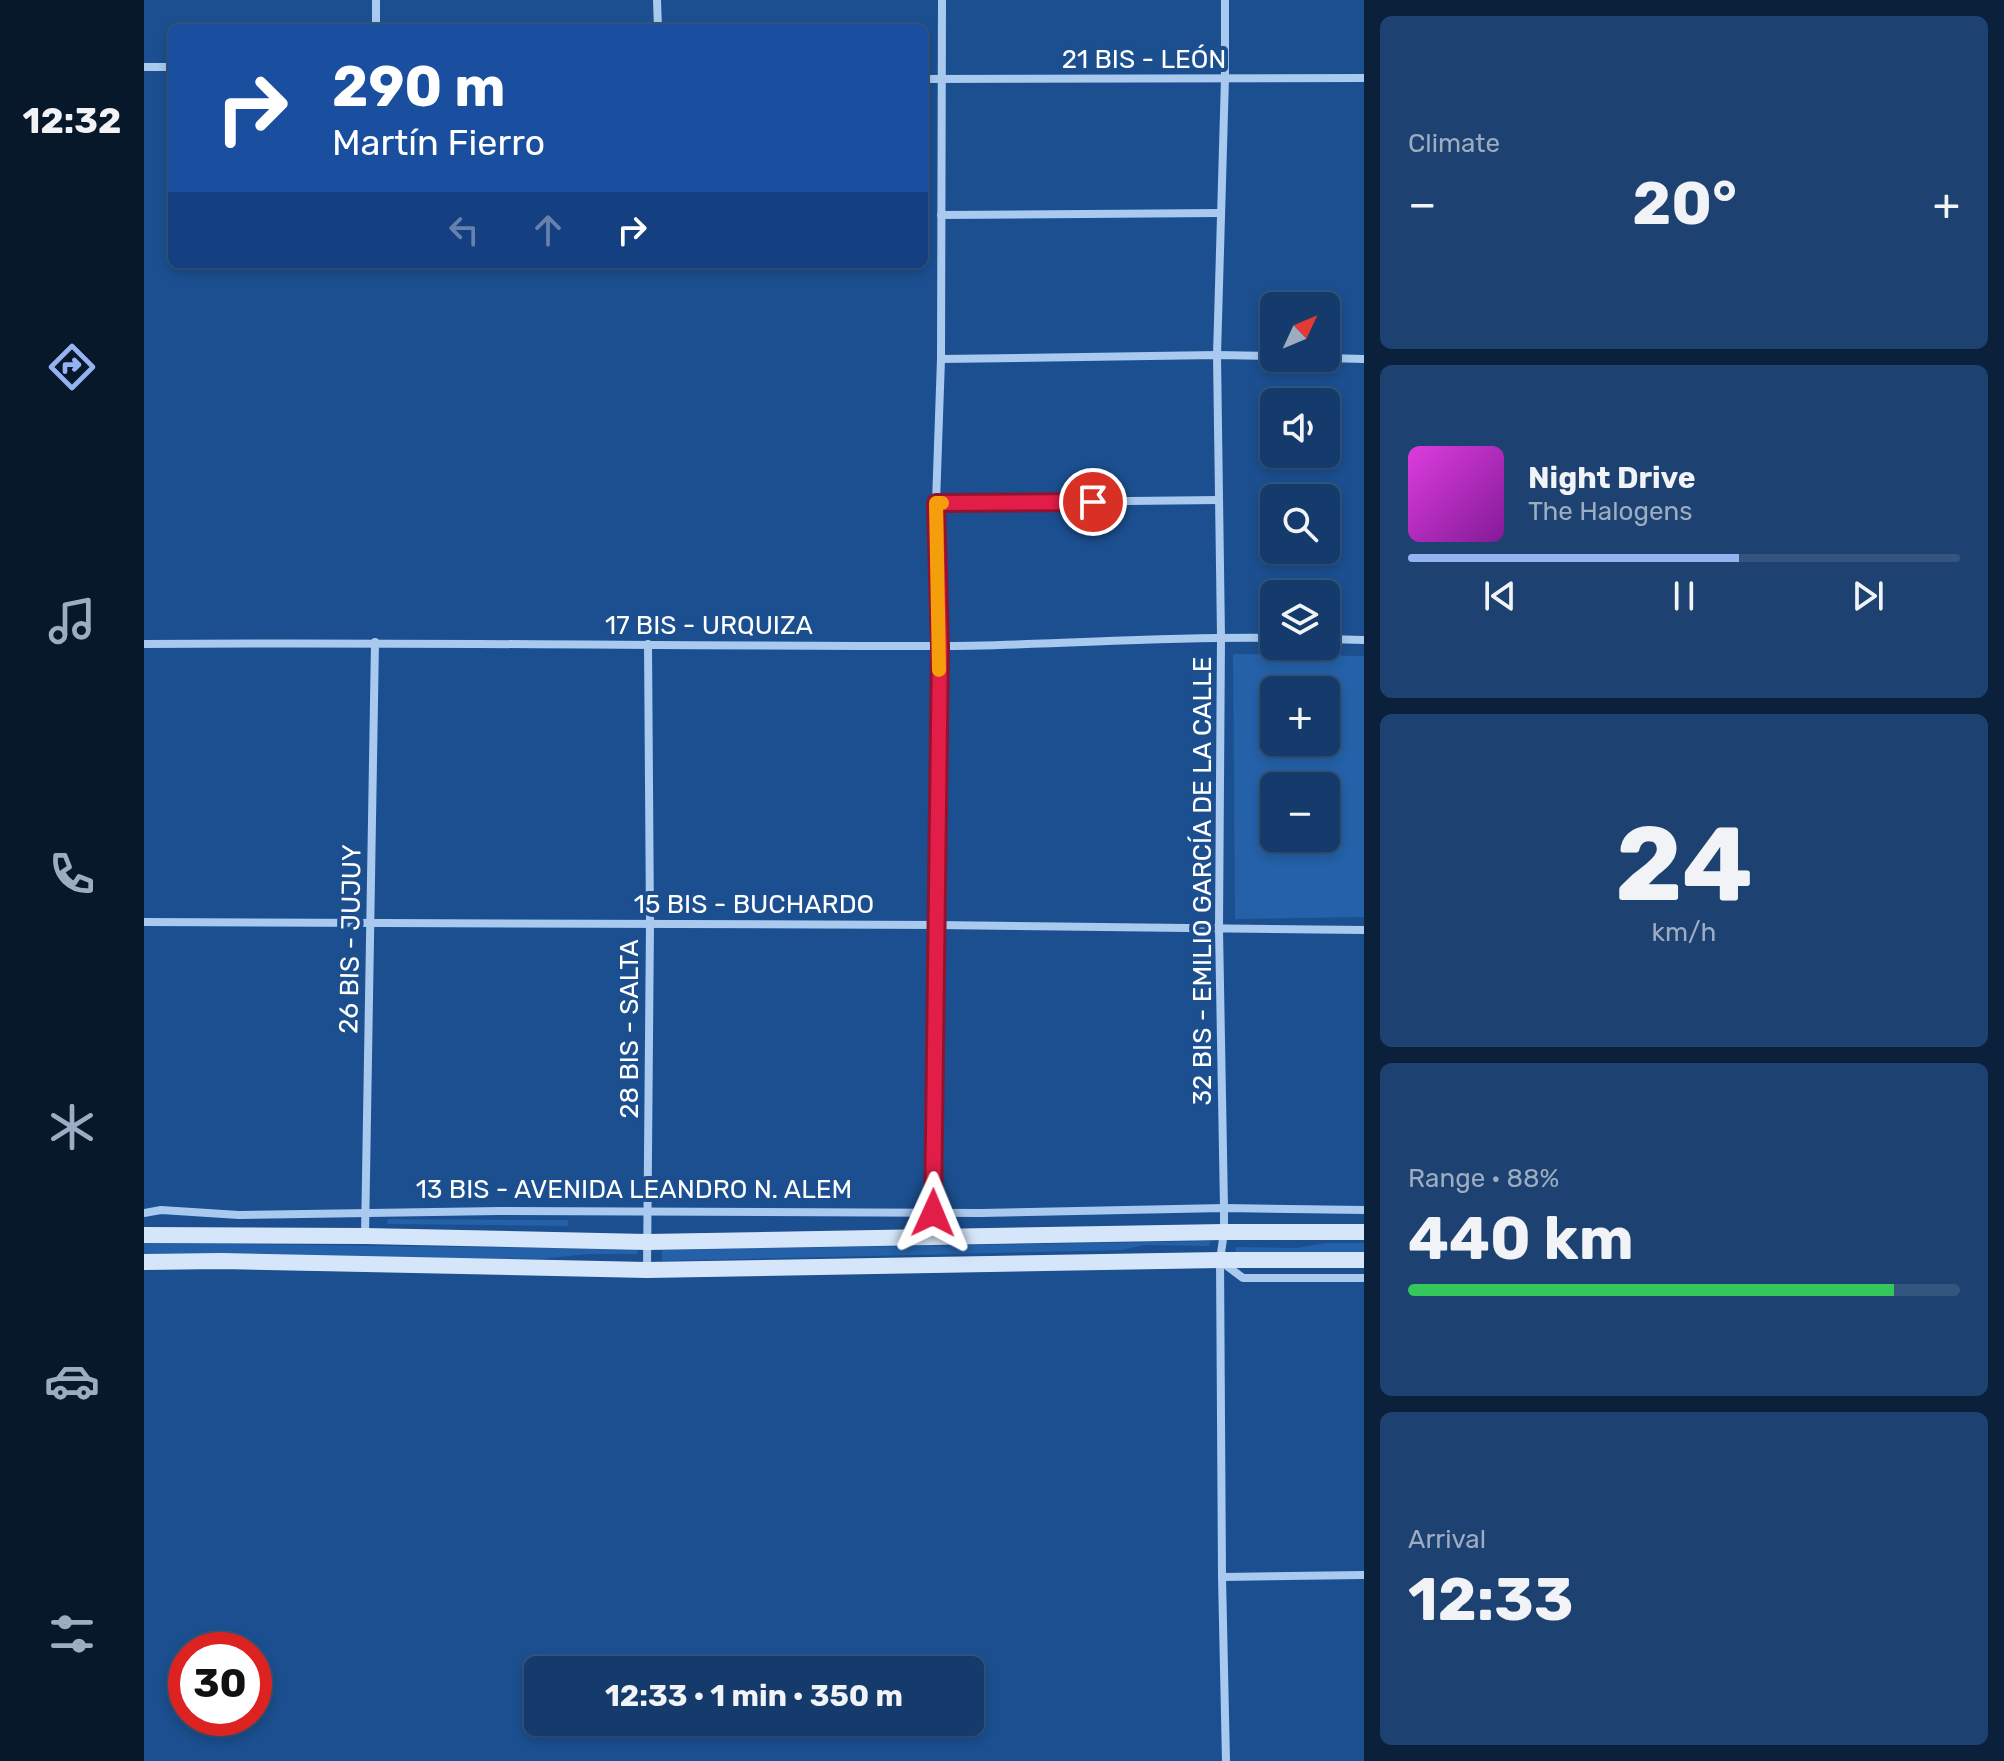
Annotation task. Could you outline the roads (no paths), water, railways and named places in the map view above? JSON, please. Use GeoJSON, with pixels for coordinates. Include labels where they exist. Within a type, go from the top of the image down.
{"type":"FeatureCollection","features":[{"type":"Feature","properties":{"kind":"main road","name":"13 BIS - AVENIDA LEANDRO N. ALEM"},"geometry":{"type":"LineString","coordinates":[[144,1235],[647,1242],[1364,1232]]}},
{"type":"Feature","properties":{"kind":"main road"},"geometry":{"type":"LineString","coordinates":[[144,1262],[647,1270],[1364,1260]]}},
{"type":"Feature","properties":{"kind":"street"},"geometry":{"type":"LineString","coordinates":[[376,0],[376,24]]}},
{"type":"Feature","properties":{"kind":"street"},"geometry":{"type":"LineString","coordinates":[[657,0],[658,24]]}},
{"type":"Feature","properties":{"kind":"street"},"geometry":{"type":"LineString","coordinates":[[933,1238],[940,646],[936,503],[941,359],[942,0]]}},
{"type":"Feature","properties":{"kind":"street","name":"32 BIS - EMILIO GARCÍA DE LA CALLE"},"geometry":{"type":"LineString","coordinates":[[1225,0],[1217,355],[1221,637],[1219,929],[1224,1208],[1220,1260],[1222,1577],[1226,1761]]}},
{"type":"Feature","properties":{"kind":"street"},"geometry":{"type":"LineString","coordinates":[[144,67],[168,67]]}},
{"type":"Feature","properties":{"kind":"street","name":"21 BIS - LEÓN"},"geometry":{"type":"LineString","coordinates":[[928,79],[1364,78]]}},
{"type":"Feature","properties":{"kind":"street"},"geometry":{"type":"LineString","coordinates":[[941,215],[1220,213]]}},
{"type":"Feature","properties":{"kind":"street"},"geometry":{"type":"LineString","coordinates":[[941,359],[1260,356]]}},
{"type":"Feature","properties":{"kind":"street"},"geometry":{"type":"LineString","coordinates":[[1340,358],[1364,359]]}},
{"type":"Feature","properties":{"kind":"street"},"geometry":{"type":"LineString","coordinates":[[936,503],[1219,500]]}},
{"type":"Feature","properties":{"kind":"street","name":"17 BIS - URQUIZA"},"geometry":{"type":"LineString","coordinates":[[144,644],[375,642],[940,646],[1260,638]]}},
{"type":"Feature","properties":{"kind":"street"},"geometry":{"type":"LineString","coordinates":[[1340,639],[1364,640]]}},
{"type":"Feature","properties":{"kind":"street","name":"26 BIS - JUJUY"},"geometry":{"type":"LineString","coordinates":[[365,1236],[375,642]]}},
{"type":"Feature","properties":{"kind":"street","name":"28 BIS - SALTA"},"geometry":{"type":"LineString","coordinates":[[647,1270],[650,923],[648,644]]}},
{"type":"Feature","properties":{"kind":"street","name":"15 BIS - BUCHARDO"},"geometry":{"type":"LineString","coordinates":[[144,922],[1364,930]]}},
{"type":"Feature","properties":{"kind":"street","name":"13 BIS - AVENIDA LEANDRO N. ALEM"},"geometry":{"type":"LineString","coordinates":[[144,1213],[161,1210],[239,1215],[499,1211],[933,1213],[1224,1208],[1364,1210]]}},
{"type":"Feature","properties":{"kind":"street"},"geometry":{"type":"LineString","coordinates":[[1220,1260],[1243,1278],[1364,1278]]}},
{"type":"Feature","properties":{"kind":"street"},"geometry":{"type":"LineString","coordinates":[[1222,1577],[1364,1575]]}}]}
